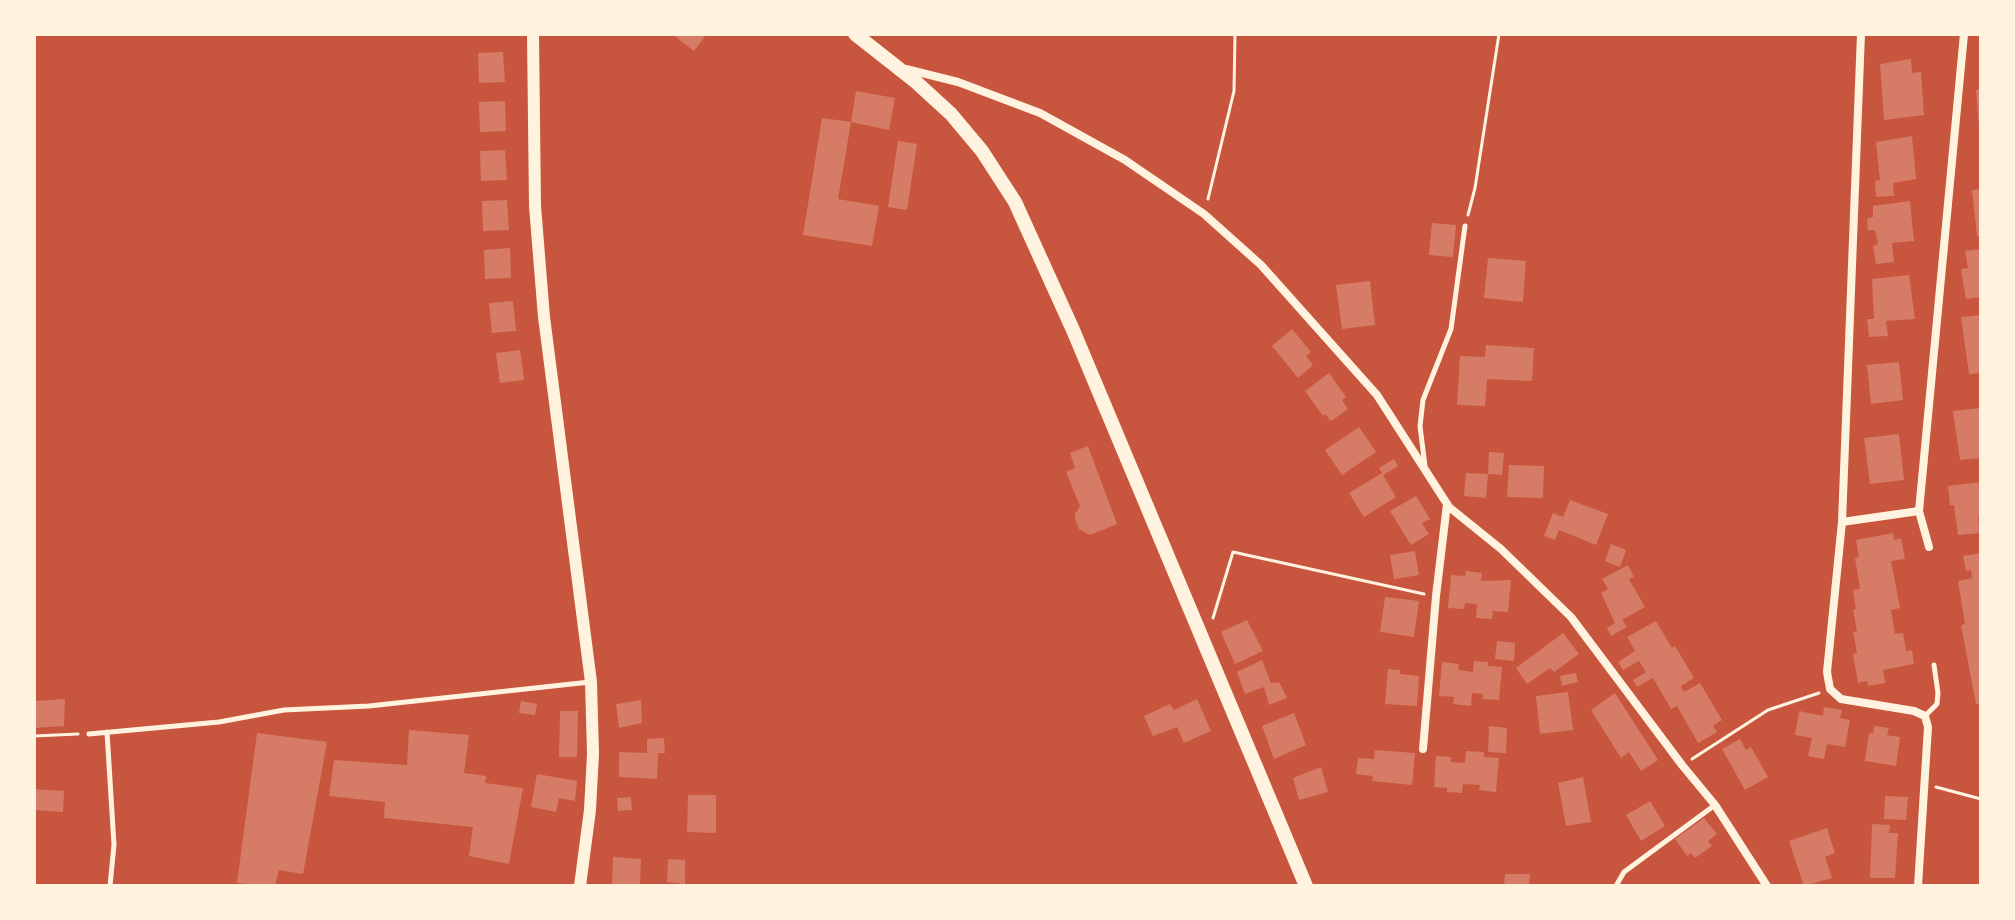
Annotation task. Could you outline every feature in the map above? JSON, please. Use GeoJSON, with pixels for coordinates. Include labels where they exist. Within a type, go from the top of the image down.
{"type":"FeatureCollection","features":[{"type":"Feature","properties":{"kind":"main road"},"geometry":{"type":"LineString","coordinates":[[855,34],[895,64],[951,114],[982,151],[1015,202],[1073,330],[1306,886]]}},
{"type":"Feature","properties":{"kind":"street"},"geometry":{"type":"LineString","coordinates":[[533,34],[535,206],[544,317],[591,682],[593,754],[590,810],[580,886]]}},
{"type":"Feature","properties":{"kind":"street"},"geometry":{"type":"LineString","coordinates":[[1861,34],[1842,522],[1827,672],[1830,689],[1841,699],[1914,711],[1925,716],[1928,727],[1918,886]]}},
{"type":"Feature","properties":{"kind":"street"},"geometry":{"type":"LineString","coordinates":[[1929,547],[1919,511],[1964,34]]}},
{"type":"Feature","properties":{"kind":"street"},"geometry":{"type":"LineString","coordinates":[[895,64],[958,82],[1040,113],[1125,160],[1204,214],[1261,265],[1377,395],[1447,504],[1501,549],[1571,617],[1715,805],[1767,886]]}},
{"type":"Feature","properties":{"kind":"street"},"geometry":{"type":"LineString","coordinates":[[1423,749],[1447,504]]}},
{"type":"Feature","properties":{"kind":"street"},"geometry":{"type":"LineString","coordinates":[[1842,522],[1919,511]]}},
{"type":"Feature","properties":{"kind":"lane"},"geometry":{"type":"LineString","coordinates":[[1425,473],[1420,426],[1423,400],[1451,329],[1465,226]]}},
{"type":"Feature","properties":{"kind":"lane"},"geometry":{"type":"LineString","coordinates":[[1925,716],[1937,704],[1934,665]]}},
{"type":"Feature","properties":{"kind":"lane"},"geometry":{"type":"LineString","coordinates":[[89,734],[219,722],[284,710],[369,706],[591,682]]}},
{"type":"Feature","properties":{"kind":"lane"},"geometry":{"type":"LineString","coordinates":[[107,732],[114,845],[110,886]]}},
{"type":"Feature","properties":{"kind":"lane"},"geometry":{"type":"LineString","coordinates":[[1616,886],[1624,872],[1715,805]]}},
{"type":"Feature","properties":{"kind":"path"},"geometry":{"type":"LineString","coordinates":[[1204,214],[1234,91],[1235,34]]}},
{"type":"Feature","properties":{"kind":"path"},"geometry":{"type":"LineString","coordinates":[[1465,226],[1475,188],[1499,34]]}},
{"type":"Feature","properties":{"kind":"path"},"geometry":{"type":"LineString","coordinates":[[1205,644],[1233,552],[1436,596]]}},
{"type":"Feature","properties":{"kind":"path"},"geometry":{"type":"LineString","coordinates":[[1682,765],[1768,710],[1830,689]]}},
{"type":"Feature","properties":{"kind":"path"},"geometry":{"type":"LineString","coordinates":[[34,736],[89,734]]}},
{"type":"Feature","properties":{"kind":"path"},"geometry":{"type":"LineString","coordinates":[[1925,784],[1981,799]]}},
{"type":"Feature","properties":{"kind":"building"},"geometry":{"type":"Polygon","coordinates":[[[672,34],[704,34],[706,35],[694,51],[672,34]]]}},
{"type":"Feature","properties":{"kind":"building"},"geometry":{"type":"Polygon","coordinates":[[[503,52],[505,82],[479,83],[478,53],[503,52]]]}},
{"type":"Feature","properties":{"kind":"building"},"geometry":{"type":"Polygon","coordinates":[[[1911,59],[1912,73],[1921,72],[1924,115],[1884,120],[1880,64],[1911,59]]]}},
{"type":"Feature","properties":{"kind":"building"},"geometry":{"type":"Polygon","coordinates":[[[1981,89],[1981,127],[1979,128],[1976,90],[1981,89]]]}},
{"type":"Feature","properties":{"kind":"building"},"geometry":{"type":"Polygon","coordinates":[[[856,91],[895,98],[889,130],[851,122],[856,91]]]}},
{"type":"Feature","properties":{"kind":"building"},"geometry":{"type":"Polygon","coordinates":[[[505,101],[506,131],[480,132],[479,102],[505,101]]]}},
{"type":"Feature","properties":{"kind":"building"},"geometry":{"type":"Polygon","coordinates":[[[822,118],[851,122],[838,199],[879,206],[872,246],[803,235],[822,118]]]}},
{"type":"Feature","properties":{"kind":"building"},"geometry":{"type":"Polygon","coordinates":[[[1912,136],[1916,179],[1893,183],[1894,196],[1876,197],[1875,181],[1880,180],[1876,142],[1912,136]]]}},
{"type":"Feature","properties":{"kind":"building"},"geometry":{"type":"Polygon","coordinates":[[[898,141],[917,144],[907,210],[888,207],[898,141]]]}},
{"type":"Feature","properties":{"kind":"building"},"geometry":{"type":"Polygon","coordinates":[[[505,150],[507,180],[481,181],[480,151],[505,150]]]}},
{"type":"Feature","properties":{"kind":"building"},"geometry":{"type":"Polygon","coordinates":[[[1981,189],[1981,236],[1977,236],[1972,190],[1981,189]]]}},
{"type":"Feature","properties":{"kind":"building"},"geometry":{"type":"Polygon","coordinates":[[[507,200],[509,230],[483,231],[482,201],[507,200]]]}},
{"type":"Feature","properties":{"kind":"building"},"geometry":{"type":"Polygon","coordinates":[[[1910,201],[1914,241],[1892,243],[1894,262],[1876,264],[1873,246],[1878,244],[1875,230],[1868,230],[1867,219],[1873,217],[1873,206],[1910,201]]]}},
{"type":"Feature","properties":{"kind":"building"},"geometry":{"type":"Polygon","coordinates":[[[1432,223],[1456,225],[1453,257],[1429,255],[1432,223]]]}},
{"type":"Feature","properties":{"kind":"building"},"geometry":{"type":"Polygon","coordinates":[[[510,248],[511,278],[485,279],[484,250],[510,248]]]}},
{"type":"Feature","properties":{"kind":"building"},"geometry":{"type":"Polygon","coordinates":[[[1981,249],[1981,297],[1966,299],[1961,269],[1968,268],[1965,251],[1981,249]]]}},
{"type":"Feature","properties":{"kind":"building"},"geometry":{"type":"Polygon","coordinates":[[[1488,258],[1526,261],[1523,302],[1484,298],[1488,258]]]}},
{"type":"Feature","properties":{"kind":"building"},"geometry":{"type":"Polygon","coordinates":[[[1909,275],[1915,319],[1886,321],[1888,336],[1869,337],[1867,319],[1874,319],[1872,279],[1909,275]]]}},
{"type":"Feature","properties":{"kind":"building"},"geometry":{"type":"Polygon","coordinates":[[[1370,281],[1375,325],[1342,329],[1336,285],[1370,281]]]}},
{"type":"Feature","properties":{"kind":"building"},"geometry":{"type":"Polygon","coordinates":[[[513,301],[516,331],[492,333],[489,303],[513,301]]]}},
{"type":"Feature","properties":{"kind":"building"},"geometry":{"type":"Polygon","coordinates":[[[1981,315],[1981,373],[1969,374],[1961,317],[1981,315]]]}},
{"type":"Feature","properties":{"kind":"building"},"geometry":{"type":"Polygon","coordinates":[[[1292,329],[1311,352],[1306,356],[1313,365],[1298,378],[1272,346],[1292,329]]]}},
{"type":"Feature","properties":{"kind":"building"},"geometry":{"type":"Polygon","coordinates":[[[1486,345],[1534,348],[1532,381],[1487,379],[1485,406],[1457,405],[1460,356],[1485,357],[1486,345]]]}},
{"type":"Feature","properties":{"kind":"building"},"geometry":{"type":"Polygon","coordinates":[[[520,350],[524,380],[500,383],[496,353],[520,350]]]}},
{"type":"Feature","properties":{"kind":"building"},"geometry":{"type":"Polygon","coordinates":[[[1899,362],[1903,400],[1871,404],[1867,365],[1899,362]]]}},
{"type":"Feature","properties":{"kind":"building"},"geometry":{"type":"Polygon","coordinates":[[[1329,373],[1346,397],[1342,400],[1348,409],[1331,421],[1325,414],[1323,416],[1305,391],[1329,373]]]}},
{"type":"Feature","properties":{"kind":"building"},"geometry":{"type":"Polygon","coordinates":[[[1981,408],[1981,458],[1960,460],[1953,411],[1981,408]]]}},
{"type":"Feature","properties":{"kind":"building"},"geometry":{"type":"Polygon","coordinates":[[[1359,427],[1376,452],[1342,475],[1325,450],[1359,427]]]}},
{"type":"Feature","properties":{"kind":"building"},"geometry":{"type":"Polygon","coordinates":[[[1899,434],[1904,480],[1870,484],[1864,438],[1899,434]]]}},
{"type":"Feature","properties":{"kind":"building"},"geometry":{"type":"Polygon","coordinates":[[[1088,446],[1117,524],[1090,535],[1079,529],[1075,519],[1080,506],[1066,472],[1075,468],[1070,453],[1088,446]]]}},
{"type":"Feature","properties":{"kind":"building"},"geometry":{"type":"Polygon","coordinates":[[[1489,452],[1504,453],[1502,475],[1488,474],[1489,452]]]}},
{"type":"Feature","properties":{"kind":"building"},"geometry":{"type":"Polygon","coordinates":[[[1394,459],[1398,466],[1383,475],[1396,497],[1364,517],[1349,493],[1382,473],[1379,468],[1394,459]]]}},
{"type":"Feature","properties":{"kind":"building"},"geometry":{"type":"Polygon","coordinates":[[[1509,465],[1544,466],[1543,498],[1507,497],[1509,465]]]}},
{"type":"Feature","properties":{"kind":"building"},"geometry":{"type":"Polygon","coordinates":[[[1466,473],[1488,474],[1486,498],[1464,496],[1466,473]]]}},
{"type":"Feature","properties":{"kind":"building"},"geometry":{"type":"Polygon","coordinates":[[[1981,482],[1980,533],[1958,535],[1948,486],[1981,482]]]}},
{"type":"Feature","properties":{"kind":"building"},"geometry":{"type":"Polygon","coordinates":[[[1416,496],[1430,519],[1422,523],[1429,534],[1411,545],[1390,511],[1416,496]]]}},
{"type":"Feature","properties":{"kind":"building"},"geometry":{"type":"Polygon","coordinates":[[[1570,500],[1608,514],[1596,545],[1559,530],[1555,540],[1544,536],[1553,513],[1563,517],[1570,500]]]}},
{"type":"Feature","properties":{"kind":"building"},"geometry":{"type":"Polygon","coordinates":[[[1893,533],[1894,540],[1901,538],[1905,559],[1891,561],[1900,608],[1891,610],[1895,634],[1903,633],[1906,651],[1912,650],[1914,664],[1883,670],[1885,683],[1868,686],[1867,681],[1858,683],[1853,654],[1857,653],[1853,632],[1857,631],[1853,590],[1860,589],[1855,558],[1859,557],[1856,540],[1893,533]]]}},
{"type":"Feature","properties":{"kind":"building"},"geometry":{"type":"Polygon","coordinates":[[[1611,544],[1626,550],[1620,567],[1605,561],[1611,544]]]}},
{"type":"Feature","properties":{"kind":"building"},"geometry":{"type":"Polygon","coordinates":[[[1415,551],[1419,575],[1394,579],[1390,555],[1415,551]]]}},
{"type":"Feature","properties":{"kind":"building"},"geometry":{"type":"Polygon","coordinates":[[[1981,553],[1981,703],[1976,704],[1961,625],[1965,624],[1958,581],[1972,578],[1971,570],[1966,571],[1963,556],[1981,553]]]}},
{"type":"Feature","properties":{"kind":"building"},"geometry":{"type":"Polygon","coordinates":[[[1628,565],[1634,577],[1629,579],[1645,607],[1622,620],[1627,627],[1611,636],[1607,628],[1615,623],[1601,593],[1608,589],[1602,579],[1628,565]]]}},
{"type":"Feature","properties":{"kind":"building"},"geometry":{"type":"Polygon","coordinates":[[[1466,571],[1482,573],[1481,581],[1511,580],[1508,612],[1493,611],[1492,619],[1476,618],[1477,604],[1465,603],[1464,609],[1448,608],[1451,575],[1465,576],[1466,571]]]}},
{"type":"Feature","properties":{"kind":"building"},"geometry":{"type":"Polygon","coordinates":[[[1385,597],[1419,601],[1414,637],[1380,632],[1385,597]]]}},
{"type":"Feature","properties":{"kind":"building"},"geometry":{"type":"Polygon","coordinates":[[[1247,620],[1263,651],[1235,664],[1221,632],[1247,620]]]}},
{"type":"Feature","properties":{"kind":"building"},"geometry":{"type":"Polygon","coordinates":[[[1656,621],[1694,678],[1681,686],[1684,692],[1700,683],[1722,720],[1713,726],[1717,732],[1698,743],[1677,706],[1671,709],[1653,678],[1637,687],[1633,680],[1646,672],[1639,661],[1623,670],[1618,662],[1635,651],[1627,637],[1656,621]]]}},
{"type":"Feature","properties":{"kind":"building"},"geometry":{"type":"Polygon","coordinates":[[[1563,633],[1579,654],[1554,672],[1550,668],[1527,684],[1516,668],[1563,633]]]}},
{"type":"Feature","properties":{"kind":"building"},"geometry":{"type":"Polygon","coordinates":[[[1497,641],[1515,643],[1514,661],[1495,659],[1497,641]]]}},
{"type":"Feature","properties":{"kind":"building"},"geometry":{"type":"Polygon","coordinates":[[[1262,660],[1271,683],[1279,682],[1287,698],[1269,705],[1264,687],[1245,694],[1237,672],[1262,660]]]}},
{"type":"Feature","properties":{"kind":"building"},"geometry":{"type":"Polygon","coordinates":[[[1474,661],[1502,667],[1499,700],[1483,699],[1483,694],[1472,693],[1471,706],[1453,704],[1454,697],[1439,696],[1442,662],[1459,664],[1458,670],[1473,672],[1474,661]]]}},
{"type":"Feature","properties":{"kind":"building"},"geometry":{"type":"Polygon","coordinates":[[[1388,669],[1419,676],[1417,706],[1385,704],[1388,669]]]}},
{"type":"Feature","properties":{"kind":"building"},"geometry":{"type":"Polygon","coordinates":[[[1576,673],[1578,682],[1562,686],[1560,676],[1576,673]]]}},
{"type":"Feature","properties":{"kind":"building"},"geometry":{"type":"Polygon","coordinates":[[[1568,692],[1573,730],[1540,734],[1536,696],[1568,692]]]}},
{"type":"Feature","properties":{"kind":"building"},"geometry":{"type":"Polygon","coordinates":[[[1615,693],[1658,760],[1641,771],[1629,752],[1621,758],[1591,710],[1615,693]]]}},
{"type":"Feature","properties":{"kind":"building"},"geometry":{"type":"Polygon","coordinates":[[[65,699],[64,726],[34,728],[34,701],[65,699]]]}},
{"type":"Feature","properties":{"kind":"building"},"geometry":{"type":"Polygon","coordinates":[[[1197,699],[1211,731],[1184,743],[1177,727],[1153,736],[1144,716],[1170,704],[1174,710],[1197,699]]]}},
{"type":"Feature","properties":{"kind":"building"},"geometry":{"type":"Polygon","coordinates":[[[641,700],[642,723],[619,728],[616,704],[641,700]]]}},
{"type":"Feature","properties":{"kind":"building"},"geometry":{"type":"Polygon","coordinates":[[[521,701],[537,704],[535,715],[519,713],[521,701]]]}},
{"type":"Feature","properties":{"kind":"building"},"geometry":{"type":"Polygon","coordinates":[[[1824,707],[1842,710],[1840,718],[1850,720],[1845,747],[1827,744],[1824,759],[1808,756],[1812,738],[1795,735],[1799,711],[1823,716],[1824,707]]]}},
{"type":"Feature","properties":{"kind":"building"},"geometry":{"type":"Polygon","coordinates":[[[560,711],[578,711],[577,757],[559,757],[560,711]]]}},
{"type":"Feature","properties":{"kind":"building"},"geometry":{"type":"Polygon","coordinates":[[[1294,713],[1306,745],[1274,759],[1262,726],[1294,713]]]}},
{"type":"Feature","properties":{"kind":"building"},"geometry":{"type":"Polygon","coordinates":[[[1489,726],[1507,728],[1506,753],[1488,752],[1489,726]]]}},
{"type":"Feature","properties":{"kind":"building"},"geometry":{"type":"Polygon","coordinates":[[[1874,726],[1889,728],[1887,735],[1900,737],[1896,766],[1865,761],[1869,733],[1873,734],[1874,726]]]}},
{"type":"Feature","properties":{"kind":"building"},"geometry":{"type":"Polygon","coordinates":[[[409,730],[469,735],[464,773],[486,776],[485,783],[523,788],[509,864],[469,856],[473,827],[384,818],[385,802],[329,796],[334,760],[407,765],[409,730]]]}},
{"type":"Feature","properties":{"kind":"building"},"geometry":{"type":"Polygon","coordinates":[[[257,733],[327,742],[303,874],[279,870],[275,886],[237,883],[257,733]]]}},
{"type":"Feature","properties":{"kind":"building"},"geometry":{"type":"Polygon","coordinates":[[[664,738],[665,753],[658,753],[657,779],[619,777],[619,752],[647,753],[647,739],[664,738]]]}},
{"type":"Feature","properties":{"kind":"building"},"geometry":{"type":"Polygon","coordinates":[[[1740,739],[1746,750],[1751,747],[1768,777],[1745,790],[1722,749],[1740,739]]]}},
{"type":"Feature","properties":{"kind":"building"},"geometry":{"type":"Polygon","coordinates":[[[1375,750],[1415,753],[1412,785],[1372,781],[1373,776],[1356,774],[1358,758],[1374,759],[1375,750]]]}},
{"type":"Feature","properties":{"kind":"building"},"geometry":{"type":"Polygon","coordinates":[[[1466,751],[1484,752],[1484,757],[1499,758],[1496,792],[1479,790],[1480,785],[1463,784],[1462,793],[1434,787],[1436,756],[1451,757],[1451,762],[1465,763],[1466,751]]]}},
{"type":"Feature","properties":{"kind":"building"},"geometry":{"type":"Polygon","coordinates":[[[1321,767],[1328,792],[1299,800],[1293,778],[1321,767]]]}},
{"type":"Feature","properties":{"kind":"building"},"geometry":{"type":"Polygon","coordinates":[[[537,774],[577,781],[575,801],[559,798],[556,812],[531,807],[537,774]]]}},
{"type":"Feature","properties":{"kind":"building"},"geometry":{"type":"Polygon","coordinates":[[[1583,777],[1591,822],[1566,826],[1558,783],[1583,777]]]}},
{"type":"Feature","properties":{"kind":"building"},"geometry":{"type":"Polygon","coordinates":[[[34,789],[64,791],[63,812],[34,810],[34,789]]]}},
{"type":"Feature","properties":{"kind":"building"},"geometry":{"type":"Polygon","coordinates":[[[688,795],[716,795],[716,833],[687,832],[688,795]]]}},
{"type":"Feature","properties":{"kind":"building"},"geometry":{"type":"Polygon","coordinates":[[[1885,796],[1908,797],[1906,820],[1884,819],[1885,796]]]}},
{"type":"Feature","properties":{"kind":"building"},"geometry":{"type":"Polygon","coordinates":[[[631,797],[632,810],[618,811],[617,798],[631,797]]]}},
{"type":"Feature","properties":{"kind":"building"},"geometry":{"type":"Polygon","coordinates":[[[1650,801],[1665,826],[1641,841],[1626,815],[1650,801]]]}},
{"type":"Feature","properties":{"kind":"building"},"geometry":{"type":"Polygon","coordinates":[[[1704,818],[1717,834],[1708,841],[1712,846],[1695,858],[1691,853],[1687,856],[1675,839],[1704,818]]]}},
{"type":"Feature","properties":{"kind":"building"},"geometry":{"type":"Polygon","coordinates":[[[1872,824],[1890,825],[1889,833],[1898,833],[1895,878],[1870,878],[1872,824]]]}},
{"type":"Feature","properties":{"kind":"building"},"geometry":{"type":"Polygon","coordinates":[[[1827,828],[1835,853],[1825,857],[1832,878],[1804,886],[1789,841],[1827,828]]]}},
{"type":"Feature","properties":{"kind":"building"},"geometry":{"type":"Polygon","coordinates":[[[613,857],[641,859],[640,886],[612,886],[613,857]]]}},
{"type":"Feature","properties":{"kind":"building"},"geometry":{"type":"Polygon","coordinates":[[[668,859],[685,860],[685,884],[667,882],[668,859]]]}},
{"type":"Feature","properties":{"kind":"building"},"geometry":{"type":"Polygon","coordinates":[[[1505,874],[1530,874],[1529,886],[1504,886],[1505,874]]]}}]}
